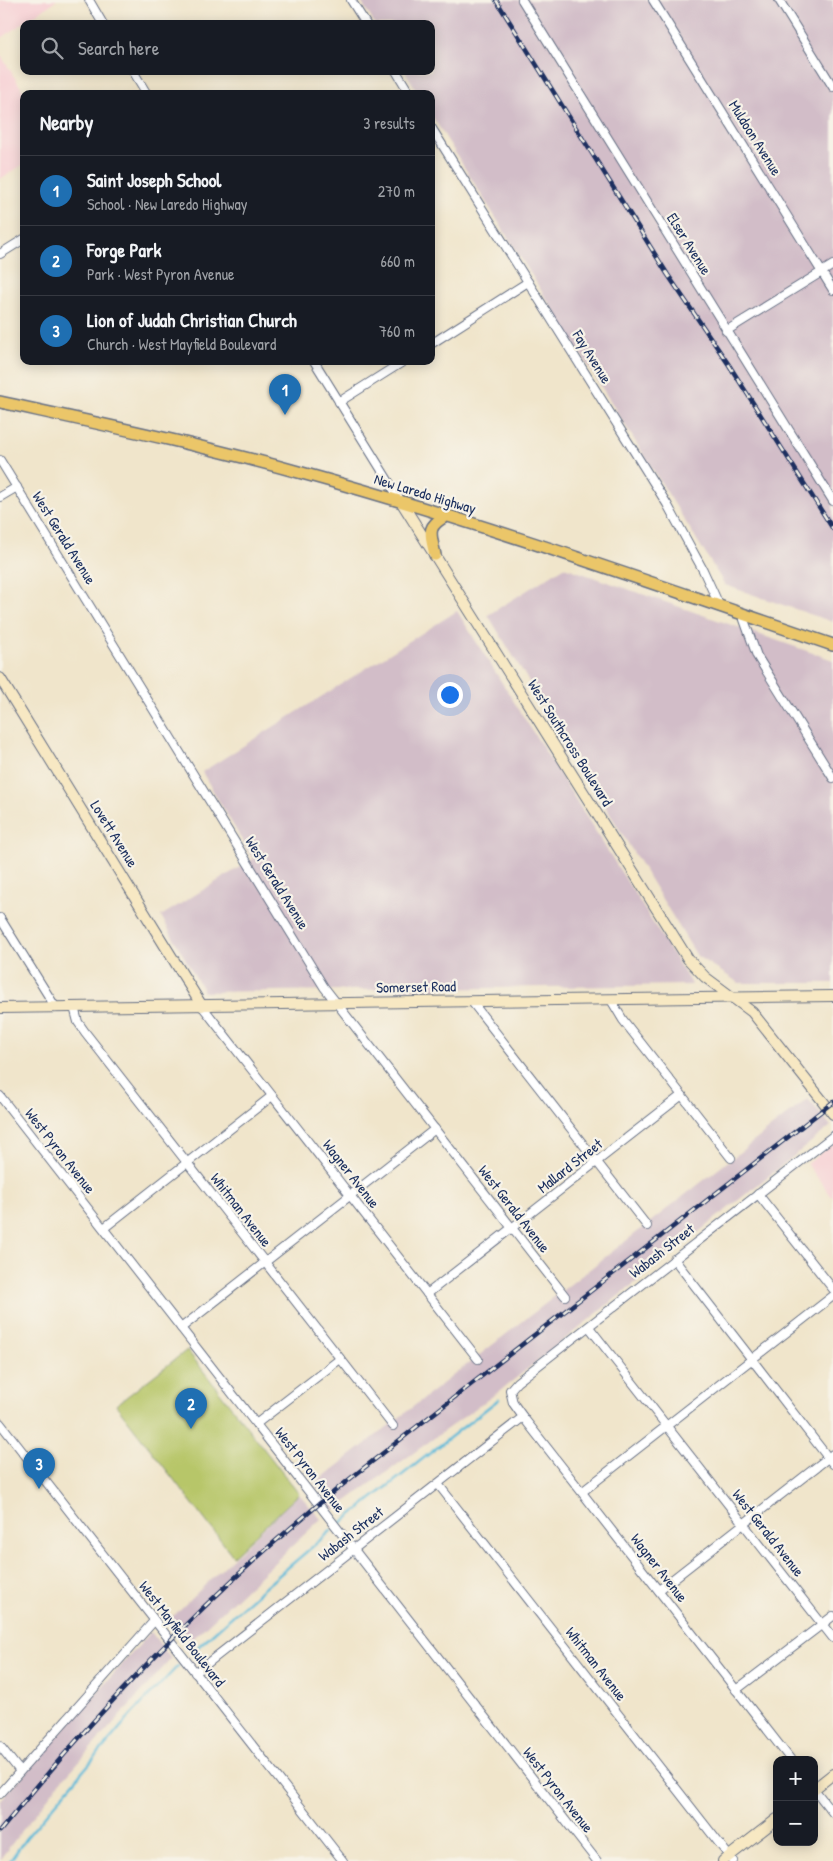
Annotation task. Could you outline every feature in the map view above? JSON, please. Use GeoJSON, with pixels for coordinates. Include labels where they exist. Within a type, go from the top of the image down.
{"type":"FeatureCollection","features":[{"type":"Feature","properties":{"kind":"main road","name":"New Laredo Highway"},"geometry":{"type":"LineString","coordinates":[[0,402],[188,444],[300,472],[570,555],[833,645]]}},
{"type":"Feature","properties":{"kind":"main road","name":"West Southcross Boulevard"},"geometry":{"type":"LineString","coordinates":[[402,503],[680,948],[705,977],[735,998],[768,1029],[833,1114]]}},
{"type":"Feature","properties":{"kind":"main road"},"geometry":{"type":"LineString","coordinates":[[435,555],[431,529],[434,524],[446,516]]}},
{"type":"Feature","properties":{"kind":"main road","name":"Lovett Avenue"},"geometry":{"type":"LineString","coordinates":[[0,678],[202,1006]]}},
{"type":"Feature","properties":{"kind":"main road","name":"Somerset Road"},"geometry":{"type":"LineString","coordinates":[[0,1008],[833,996]]}},
{"type":"Feature","properties":{"kind":"main road"},"geometry":{"type":"LineString","coordinates":[[818,1786],[833,1774]]}},
{"type":"Feature","properties":{"kind":"main road"},"geometry":{"type":"LineString","coordinates":[[729,1859],[773,1822]]}},
{"type":"Feature","properties":{"kind":"street"},"geometry":{"type":"LineString","coordinates":[[88,0],[100,20]]}},
{"type":"Feature","properties":{"kind":"street"},"geometry":{"type":"LineString","coordinates":[[351,0],[364,20]]}},
{"type":"Feature","properties":{"kind":"street","name":"Elser Avenue"},"geometry":{"type":"LineString","coordinates":[[522,0],[833,501]]}},
{"type":"Feature","properties":{"kind":"street","name":"Muldoon Avenue"},"geometry":{"type":"LineString","coordinates":[[653,0],[833,290]]}},
{"type":"Feature","properties":{"kind":"street"},"geometry":{"type":"LineString","coordinates":[[779,0],[833,87]]}},
{"type":"Feature","properties":{"kind":"street"},"geometry":{"type":"LineString","coordinates":[[135,75],[145,90]]}},
{"type":"Feature","properties":{"kind":"street"},"geometry":{"type":"LineString","coordinates":[[398,75],[408,90]]}},
{"type":"Feature","properties":{"kind":"street","name":"Fay Avenue"},"geometry":{"type":"LineString","coordinates":[[435,133],[667,504],[703,570],[720,607]]}},
{"type":"Feature","properties":{"kind":"street"},"geometry":{"type":"LineString","coordinates":[[0,254],[20,242]]}},
{"type":"Feature","properties":{"kind":"street"},"geometry":{"type":"LineString","coordinates":[[726,331],[833,265]]}},
{"type":"Feature","properties":{"kind":"street"},"geometry":{"type":"LineString","coordinates":[[435,341],[528,282]]}},
{"type":"Feature","properties":{"kind":"street","name":"West Southcross Boulevard"},"geometry":{"type":"LineString","coordinates":[[316,365],[402,503]]}},
{"type":"Feature","properties":{"kind":"street"},"geometry":{"type":"LineString","coordinates":[[339,402],[398,365]]}},
{"type":"Feature","properties":{"kind":"street","name":"West Gerald Avenue"},"geometry":{"type":"LineString","coordinates":[[0,460],[324,987],[565,1296]]}},
{"type":"Feature","properties":{"kind":"street"},"geometry":{"type":"LineString","coordinates":[[0,498],[17,487]]}},
{"type":"Feature","properties":{"kind":"street"},"geometry":{"type":"LineString","coordinates":[[742,614],[757,656],[833,778]]}},
{"type":"Feature","properties":{"kind":"street"},"geometry":{"type":"LineString","coordinates":[[0,918],[56,1008]]}},
{"type":"Feature","properties":{"kind":"street"},"geometry":{"type":"LineString","coordinates":[[611,1000],[623,1020],[731,1158]]}},
{"type":"Feature","properties":{"kind":"street"},"geometry":{"type":"LineString","coordinates":[[472,1002],[647,1226]]}},
{"type":"Feature","properties":{"kind":"street","name":"Wagner Avenue"},"geometry":{"type":"LineString","coordinates":[[202,1006],[478,1359]]}},
{"type":"Feature","properties":{"kind":"street","name":"Whitman Avenue"},"geometry":{"type":"LineString","coordinates":[[74,1008],[78,1022],[85,1032],[393,1426]]}},
{"type":"Feature","properties":{"kind":"street","name":"Mallard Street"},"geometry":{"type":"LineString","coordinates":[[427,1294],[682,1095]]}},
{"type":"Feature","properties":{"kind":"street","name":"West Pyron Avenue"},"geometry":{"type":"LineString","coordinates":[[0,1096],[597,1861]]}},
{"type":"Feature","properties":{"kind":"street"},"geometry":{"type":"LineString","coordinates":[[104,1228],[272,1096]]}},
{"type":"Feature","properties":{"kind":"street"},"geometry":{"type":"LineString","coordinates":[[181,1328],[435,1130]]}},
{"type":"Feature","properties":{"kind":"street","name":"Wabash Street"},"geometry":{"type":"LineString","coordinates":[[510,1390],[517,1382],[833,1136]]}},
{"type":"Feature","properties":{"kind":"street"},"geometry":{"type":"LineString","coordinates":[[758,1194],[833,1289]]}},
{"type":"Feature","properties":{"kind":"street"},"geometry":{"type":"LineString","coordinates":[[659,1590],[743,1524],[831,1459],[674,1259]]}},
{"type":"Feature","properties":{"kind":"street"},"geometry":{"type":"LineString","coordinates":[[582,1492],[833,1296]]}},
{"type":"Feature","properties":{"kind":"street","name":"West Gerald Avenue"},"geometry":{"type":"LineString","coordinates":[[589,1327],[833,1638]]}},
{"type":"Feature","properties":{"kind":"street"},"geometry":{"type":"LineString","coordinates":[[256,1424],[340,1359]]}},
{"type":"Feature","properties":{"kind":"street","name":"Wagner Avenue"},"geometry":{"type":"LineString","coordinates":[[510,1390],[513,1403],[523,1417],[788,1756]]}},
{"type":"Feature","properties":{"kind":"street","name":"Wabash Street"},"geometry":{"type":"LineString","coordinates":[[195,1673],[523,1417]]}},
{"type":"Feature","properties":{"kind":"street","name":"West Mayfield Boulevard"},"geometry":{"type":"LineString","coordinates":[[0,1422],[343,1861]]}},
{"type":"Feature","properties":{"kind":"street","name":"Whitman Avenue"},"geometry":{"type":"LineString","coordinates":[[438,1484],[729,1859]]}},
{"type":"Feature","properties":{"kind":"street"},"geometry":{"type":"LineString","coordinates":[[736,1690],[833,1616]]}},
{"type":"Feature","properties":{"kind":"street"},"geometry":{"type":"LineString","coordinates":[[0,1794],[19,1770],[154,1621]]}},
{"type":"Feature","properties":{"kind":"street"},"geometry":{"type":"LineString","coordinates":[[0,1746],[19,1770]]}},
{"type":"Feature","properties":{"kind":"street"},"geometry":{"type":"LineString","coordinates":[[818,1794],[833,1813]]}},
{"type":"Feature","properties":{"kind":"shaded area"},"geometry":{"type":"Polygon","coordinates":[[[0,0],[57,0],[28,20],[20,20],[20,25],[0,39],[0,0]]]}},
{"type":"Feature","properties":{"kind":"shaded area"},"geometry":{"type":"Polygon","coordinates":[[[360,0],[833,0],[833,622],[725,585],[435,120],[435,90],[417,90],[407,75],[435,75],[435,20],[372,20],[360,0]]]}},
{"type":"Feature","properties":{"kind":"shaded area"},"geometry":{"type":"Polygon","coordinates":[[[0,54],[22,90],[20,90],[20,166],[0,179],[0,54]]]}},
{"type":"Feature","properties":{"kind":"shaded area"},"geometry":{"type":"Polygon","coordinates":[[[564,567],[833,660],[833,983],[739,983],[697,956],[488,615],[564,567]]]}},
{"type":"Feature","properties":{"kind":"shaded area"},"geometry":{"type":"Polygon","coordinates":[[[457,611],[692,985],[204,992],[161,916],[253,859],[202,772],[457,611]]]}},
{"type":"Feature","properties":{"kind":"shaded area"},"geometry":{"type":"Polygon","coordinates":[[[808,1099],[831,1126],[501,1390],[334,1510],[314,1484],[808,1099]]]}},
{"type":"Feature","properties":{"kind":"shaded area"},"geometry":{"type":"Polygon","coordinates":[[[833,1144],[833,1198],[807,1164],[833,1144]]]}},
{"type":"Feature","properties":{"kind":"shaded area"},"geometry":{"type":"Polygon","coordinates":[[[299,1494],[321,1519],[187,1644],[168,1621],[299,1494]]]}},
{"type":"Feature","properties":{"kind":"shaded area"},"geometry":{"type":"Polygon","coordinates":[[[151,1632],[171,1659],[57,1786],[0,1859],[0,1801],[151,1632]]]}},
{"type":"Feature","properties":{"kind":"green space"},"geometry":{"type":"Polygon","coordinates":[[[187,1350],[299,1494],[233,1556],[116,1405],[187,1350]]]}},
{"type":"Feature","properties":{"kind":"waterway"},"geometry":{"type":"LineString","coordinates":[[341,1523],[499,1399]]}},
{"type":"Feature","properties":{"kind":"waterway"},"geometry":{"type":"LineString","coordinates":[[191,1653],[331,1531]]}},
{"type":"Feature","properties":{"kind":"waterway"},"geometry":{"type":"LineString","coordinates":[[10,1861],[26,1838],[131,1715],[178,1666]]}},
{"type":"Feature","properties":{"kind":"railway"},"geometry":{"type":"LineString","coordinates":[[496,0],[668,275],[729,365],[833,529]]}},
{"type":"Feature","properties":{"kind":"railway"},"geometry":{"type":"LineString","coordinates":[[0,1831],[123,1690],[210,1601],[256,1559],[351,1478],[833,1102]]}},
{"type":"Feature","properties":{"kind":"place","name":"Saint Joseph School"},"geometry":{"type":"Point","coordinates":[285,415]}},
{"type":"Feature","properties":{"kind":"place","name":"Forge Park"},"geometry":{"type":"Point","coordinates":[191,1429]}},
{"type":"Feature","properties":{"kind":"place","name":"Lion of Judah Christian Church"},"geometry":{"type":"Point","coordinates":[39,1489]}}]}
